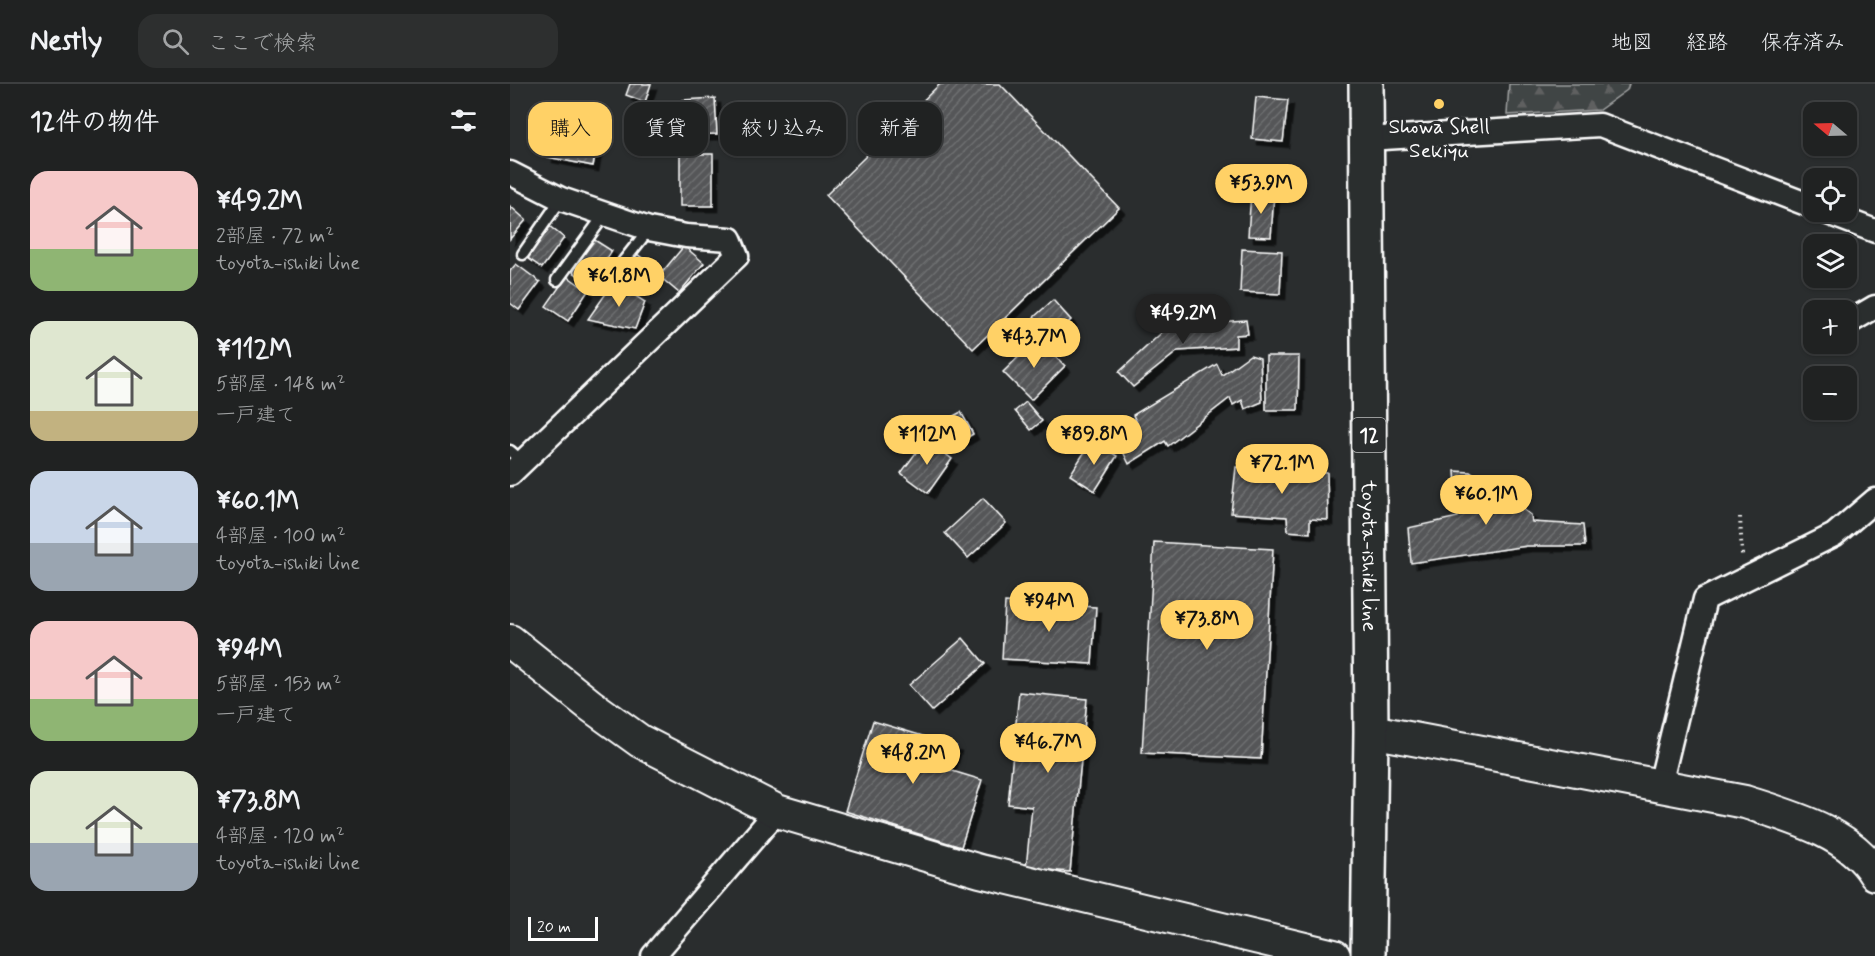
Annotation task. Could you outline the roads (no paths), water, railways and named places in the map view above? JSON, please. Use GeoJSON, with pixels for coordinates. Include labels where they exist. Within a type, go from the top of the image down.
{"type":"FeatureCollection","features":[{"type":"Feature","properties":{"kind":"main road","name":"toyota-ishiki line"},"geometry":{"type":"LineString","coordinates":[[1366,84],[1371,731],[1368,956]]}},
{"type":"Feature","properties":{"kind":"street"},"geometry":{"type":"LineString","coordinates":[[1366,139],[1600,125],[1803,203]]}},
{"type":"Feature","properties":{"kind":"street"},"geometry":{"type":"LineString","coordinates":[[512,179],[561,199],[649,229],[686,236],[730,239],[737,256],[514,462]]}},
{"type":"Feature","properties":{"kind":"street"},"geometry":{"type":"LineString","coordinates":[[1851,222],[1875,231]]}},
{"type":"Feature","properties":{"kind":"street"},"geometry":{"type":"LineString","coordinates":[[1857,317],[1875,306]]}},
{"type":"Feature","properties":{"kind":"street"},"geometry":{"type":"LineString","coordinates":[[1660,785],[1705,599],[1834,535],[1875,500]]}},
{"type":"Feature","properties":{"kind":"street"},"geometry":{"type":"LineString","coordinates":[[510,641],[590,705],[640,741],[777,811],[980,871],[1334,956]]}},
{"type":"Feature","properties":{"kind":"street"},"geometry":{"type":"LineString","coordinates":[[1371,731],[1745,802],[1798,820],[1829,834],[1853,850],[1875,874]]}},
{"type":"Feature","properties":{"kind":"street"},"geometry":{"type":"LineString","coordinates":[[653,956],[777,811]]}},
{"type":"Feature","properties":{"kind":"lane"},"geometry":{"type":"LineString","coordinates":[[523,254],[561,199]]}},
{"type":"Feature","properties":{"kind":"lane"},"geometry":{"type":"LineString","coordinates":[[557,280],[605,214]]}},
{"type":"Feature","properties":{"kind":"lane"},"geometry":{"type":"LineString","coordinates":[[623,262],[649,229]]}},
{"type":"Feature","properties":{"kind":"place","name":"Showa Shell Sekiyu"},"geometry":{"type":"Point","coordinates":[1439,104]}}]}
